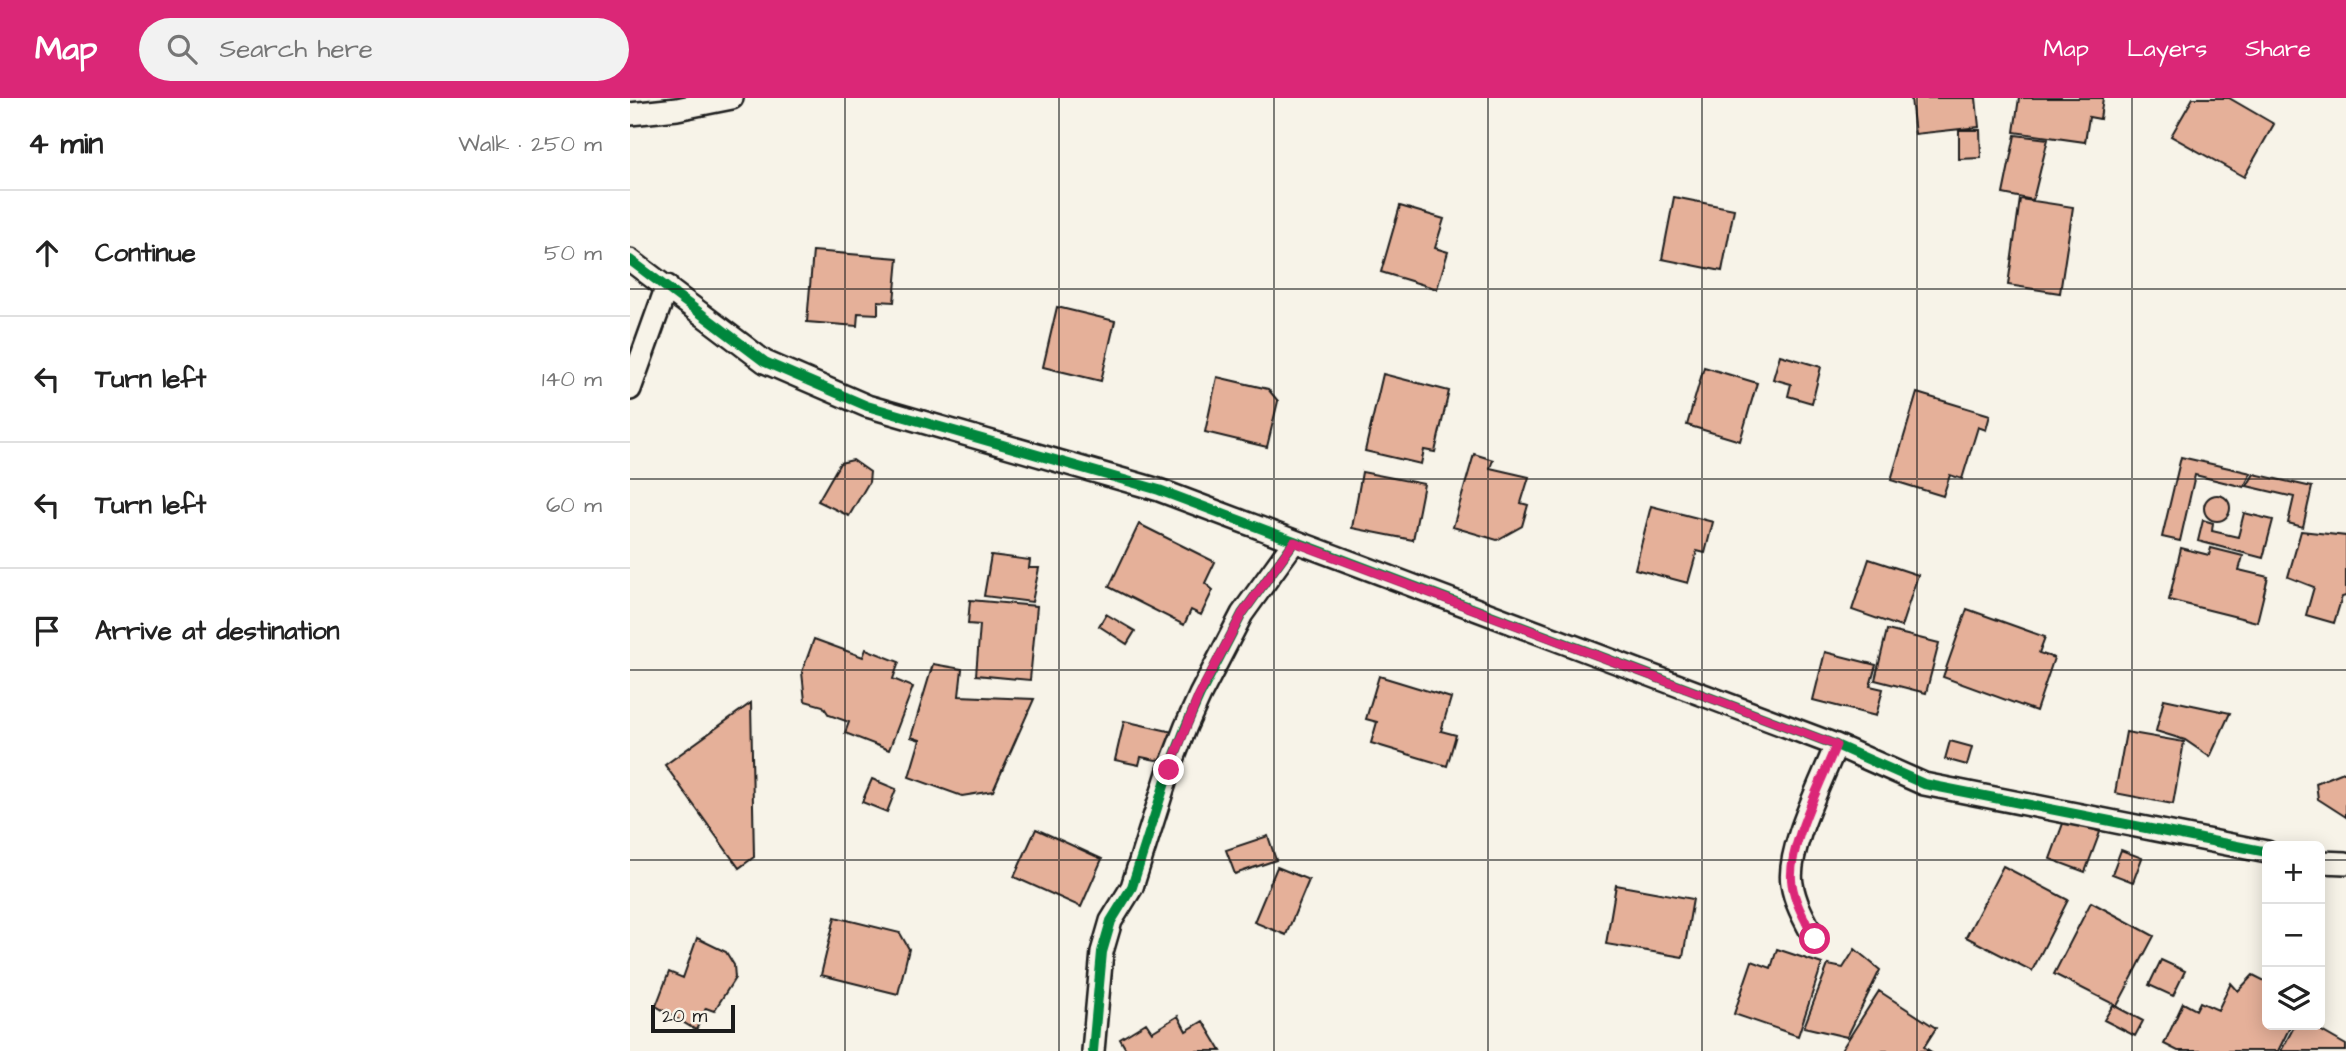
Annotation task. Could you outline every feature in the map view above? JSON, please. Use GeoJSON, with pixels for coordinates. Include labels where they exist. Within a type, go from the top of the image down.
{"type":"FeatureCollection","features":[{"type":"Feature","properties":{"kind":"street"},"geometry":{"type":"LineString","coordinates":[[630,114],[677,109],[732,98]]}},
{"type":"Feature","properties":{"kind":"street"},"geometry":{"type":"LineString","coordinates":[[630,260],[765,362],[867,406],[1159,489],[1836,745],[1924,784],[2262,851]]}},
{"type":"Feature","properties":{"kind":"street"},"geometry":{"type":"LineString","coordinates":[[630,389],[667,286]]}},
{"type":"Feature","properties":{"kind":"street"},"geometry":{"type":"LineString","coordinates":[[1093,1051],[1102,952],[1111,921],[1132,887],[1169,770],[1186,726],[1199,695],[1242,614],[1294,542]]}},
{"type":"Feature","properties":{"kind":"street"},"geometry":{"type":"LineString","coordinates":[[1815,939],[1797,903],[1791,882],[1795,848],[1836,745]]}},
{"type":"Feature","properties":{"kind":"street"},"geometry":{"type":"LineString","coordinates":[[2325,862],[2346,863]]}},
{"type":"Feature","properties":{"kind":"building"},"geometry":{"type":"Polygon","coordinates":[[[1911,98],[1976,98],[1979,127],[1915,134],[1911,98]]]}},
{"type":"Feature","properties":{"kind":"building"},"geometry":{"type":"Polygon","coordinates":[[[2019,98],[2103,98],[2100,119],[2089,117],[2085,142],[2014,132],[2019,98]]]}},
{"type":"Feature","properties":{"kind":"building"},"geometry":{"type":"Polygon","coordinates":[[[2193,98],[2229,98],[2274,124],[2244,177],[2171,136],[2193,98]]]}},
{"type":"Feature","properties":{"kind":"building"},"geometry":{"type":"Polygon","coordinates":[[[1959,130],[1980,130],[1981,158],[1959,159],[1959,130]]]}},
{"type":"Feature","properties":{"kind":"building"},"geometry":{"type":"Polygon","coordinates":[[[2015,135],[2048,139],[2033,200],[2003,194],[2015,135]]]}},
{"type":"Feature","properties":{"kind":"building"},"geometry":{"type":"Polygon","coordinates":[[[1674,197],[1734,209],[1722,271],[1662,259],[1674,197]]]}},
{"type":"Feature","properties":{"kind":"building"},"geometry":{"type":"Polygon","coordinates":[[[2020,199],[2073,207],[2060,293],[2008,285],[2020,199]]]}},
{"type":"Feature","properties":{"kind":"building"},"geometry":{"type":"Polygon","coordinates":[[[1400,206],[1444,219],[1435,248],[1448,252],[1437,289],[1381,272],[1400,206]]]}},
{"type":"Feature","properties":{"kind":"building"},"geometry":{"type":"Polygon","coordinates":[[[813,251],[898,258],[894,302],[878,301],[878,314],[858,313],[857,326],[807,322],[813,251]]]}},
{"type":"Feature","properties":{"kind":"building"},"geometry":{"type":"Polygon","coordinates":[[[1057,307],[1115,321],[1101,381],[1043,367],[1057,307]]]}},
{"type":"Feature","properties":{"kind":"building"},"geometry":{"type":"Polygon","coordinates":[[[1780,355],[1821,367],[1812,403],[1788,396],[1791,384],[1773,379],[1780,355]]]}},
{"type":"Feature","properties":{"kind":"building"},"geometry":{"type":"Polygon","coordinates":[[[1704,367],[1757,383],[1740,441],[1687,425],[1704,367]]]}},
{"type":"Feature","properties":{"kind":"building"},"geometry":{"type":"Polygon","coordinates":[[[1383,374],[1449,391],[1435,452],[1424,450],[1421,464],[1365,451],[1383,374]]]}},
{"type":"Feature","properties":{"kind":"building"},"geometry":{"type":"Polygon","coordinates":[[[1217,377],[1268,389],[1278,401],[1267,447],[1205,432],[1217,377]]]}},
{"type":"Feature","properties":{"kind":"building"},"geometry":{"type":"Polygon","coordinates":[[[1917,393],[1990,415],[1986,430],[1978,427],[1962,479],[1950,475],[1943,496],[1891,480],[1917,393]]]}},
{"type":"Feature","properties":{"kind":"building"},"geometry":{"type":"Polygon","coordinates":[[[1474,454],[1493,460],[1490,468],[1529,477],[1521,503],[1528,505],[1522,526],[1497,540],[1453,527],[1474,454]]]}},
{"type":"Feature","properties":{"kind":"building"},"geometry":{"type":"Polygon","coordinates":[[[2181,457],[2251,473],[2244,487],[2195,475],[2180,541],[2162,537],[2181,457]]]}},
{"type":"Feature","properties":{"kind":"building"},"geometry":{"type":"Polygon","coordinates":[[[853,460],[870,472],[869,482],[849,516],[818,501],[840,463],[853,460]]]}},
{"type":"Feature","properties":{"kind":"building"},"geometry":{"type":"Polygon","coordinates":[[[1362,472],[1424,484],[1413,540],[1352,528],[1362,472]]]}},
{"type":"Feature","properties":{"kind":"building"},"geometry":{"type":"Polygon","coordinates":[[[2254,474],[2312,487],[2303,527],[2288,523],[2294,497],[2247,486],[2254,474]]]}},
{"type":"Feature","properties":{"kind":"building"},"geometry":{"type":"Polygon","coordinates":[[[2217,495],[2226,499],[2230,508],[2226,517],[2217,521],[2208,517],[2204,508],[2208,499],[2217,495]]]}},
{"type":"Feature","properties":{"kind":"building"},"geometry":{"type":"Polygon","coordinates":[[[1651,506],[1713,522],[1705,553],[1697,551],[1688,583],[1635,569],[1651,506]]]}},
{"type":"Feature","properties":{"kind":"building"},"geometry":{"type":"Polygon","coordinates":[[[2244,513],[2273,520],[2263,558],[2198,541],[2203,520],[2213,523],[2212,531],[2238,537],[2244,513]]]}},
{"type":"Feature","properties":{"kind":"building"},"geometry":{"type":"Polygon","coordinates":[[[1139,524],[1215,562],[1205,583],[1213,590],[1201,615],[1191,610],[1184,625],[1109,587],[1139,524]]]}},
{"type":"Feature","properties":{"kind":"building"},"geometry":{"type":"Polygon","coordinates":[[[2301,531],[2346,536],[2346,596],[2342,597],[2334,623],[2306,615],[2314,587],[2288,577],[2301,531]]]}},
{"type":"Feature","properties":{"kind":"building"},"geometry":{"type":"Polygon","coordinates":[[[2181,548],[2209,555],[2211,548],[2243,556],[2239,570],[2268,577],[2257,622],[2169,600],[2181,548]]]}},
{"type":"Feature","properties":{"kind":"building"},"geometry":{"type":"Polygon","coordinates":[[[991,555],[1030,560],[1029,568],[1039,568],[1032,602],[984,596],[991,555]]]}},
{"type":"Feature","properties":{"kind":"building"},"geometry":{"type":"Polygon","coordinates":[[[1869,559],[1918,575],[1901,627],[1852,610],[1869,559]]]}},
{"type":"Feature","properties":{"kind":"building"},"geometry":{"type":"Polygon","coordinates":[[[970,600],[1037,606],[1030,680],[976,675],[980,625],[968,624],[970,600]]]}},
{"type":"Feature","properties":{"kind":"building"},"geometry":{"type":"Polygon","coordinates":[[[1967,609],[2045,637],[2039,653],[2054,658],[2036,711],[1943,677],[1967,609]]]}},
{"type":"Feature","properties":{"kind":"building"},"geometry":{"type":"Polygon","coordinates":[[[1106,614],[1135,631],[1127,644],[1099,626],[1106,614]]]}},
{"type":"Feature","properties":{"kind":"building"},"geometry":{"type":"Polygon","coordinates":[[[1887,630],[1939,643],[1926,693],[1875,680],[1887,630]]]}},
{"type":"Feature","properties":{"kind":"building"},"geometry":{"type":"Polygon","coordinates":[[[814,639],[863,657],[866,649],[899,662],[893,679],[913,687],[889,750],[845,733],[849,722],[829,715],[823,706],[805,701],[802,672],[814,639]]]}},
{"type":"Feature","properties":{"kind":"building"},"geometry":{"type":"Polygon","coordinates":[[[1825,652],[1876,665],[1870,686],[1883,689],[1876,716],[1813,700],[1825,652]]]}},
{"type":"Feature","properties":{"kind":"building"},"geometry":{"type":"Polygon","coordinates":[[[933,664],[962,669],[959,696],[1034,699],[993,791],[962,796],[909,777],[920,740],[911,737],[933,664]]]}},
{"type":"Feature","properties":{"kind":"building"},"geometry":{"type":"Polygon","coordinates":[[[1379,676],[1451,698],[1441,731],[1456,735],[1447,766],[1371,743],[1377,722],[1366,719],[1379,676]]]}},
{"type":"Feature","properties":{"kind":"building"},"geometry":{"type":"Polygon","coordinates":[[[2164,699],[2230,713],[2210,757],[2185,740],[2156,731],[2164,699]]]}},
{"type":"Feature","properties":{"kind":"building"},"geometry":{"type":"Polygon","coordinates":[[[751,703],[754,857],[739,868],[665,765],[751,703]]]}},
{"type":"Feature","properties":{"kind":"building"},"geometry":{"type":"Polygon","coordinates":[[[1124,721],[1173,732],[1167,757],[1156,760],[1141,757],[1139,765],[1115,760],[1124,721]]]}},
{"type":"Feature","properties":{"kind":"building"},"geometry":{"type":"Polygon","coordinates":[[[2126,732],[2184,742],[2173,804],[2115,793],[2126,732]]]}},
{"type":"Feature","properties":{"kind":"building"},"geometry":{"type":"Polygon","coordinates":[[[1950,741],[1972,747],[1967,765],[1945,759],[1950,741]]]}},
{"type":"Feature","properties":{"kind":"building"},"geometry":{"type":"Polygon","coordinates":[[[2346,771],[2346,817],[2318,799],[2316,783],[2346,771]]]}},
{"type":"Feature","properties":{"kind":"building"},"geometry":{"type":"Polygon","coordinates":[[[872,779],[896,789],[887,812],[862,802],[872,779]]]}},
{"type":"Feature","properties":{"kind":"building"},"geometry":{"type":"Polygon","coordinates":[[[2065,818],[2100,832],[2085,872],[2050,859],[2065,818]]]}},
{"type":"Feature","properties":{"kind":"building"},"geometry":{"type":"Polygon","coordinates":[[[1036,829],[1102,859],[1081,907],[1014,877],[1036,829]]]}},
{"type":"Feature","properties":{"kind":"building"},"geometry":{"type":"Polygon","coordinates":[[[1268,836],[1276,860],[1235,874],[1226,850],[1268,836]]]}},
{"type":"Feature","properties":{"kind":"building"},"geometry":{"type":"Polygon","coordinates":[[[2121,850],[2142,858],[2133,882],[2112,874],[2121,850]]]}},
{"type":"Feature","properties":{"kind":"building"},"geometry":{"type":"Polygon","coordinates":[[[2003,866],[2068,900],[2032,971],[1966,937],[2003,866]]]}},
{"type":"Feature","properties":{"kind":"building"},"geometry":{"type":"Polygon","coordinates":[[[1277,867],[1309,880],[1286,935],[1254,922],[1277,867]]]}},
{"type":"Feature","properties":{"kind":"building"},"geometry":{"type":"Polygon","coordinates":[[[1616,885],[1693,899],[1683,957],[1606,944],[1616,885]]]}},
{"type":"Feature","properties":{"kind":"building"},"geometry":{"type":"Polygon","coordinates":[[[2091,902],[2154,936],[2117,1006],[2054,974],[2091,902]]]}},
{"type":"Feature","properties":{"kind":"building"},"geometry":{"type":"Polygon","coordinates":[[[835,917],[900,933],[909,949],[898,994],[821,975],[835,917]]]}},
{"type":"Feature","properties":{"kind":"building"},"geometry":{"type":"Polygon","coordinates":[[[697,938],[726,952],[734,965],[735,978],[714,1011],[706,1008],[696,1030],[656,1006],[669,972],[683,978],[697,938]]]}},
{"type":"Feature","properties":{"kind":"building"},"geometry":{"type":"Polygon","coordinates":[[[1777,949],[1822,964],[1798,1036],[1734,1014],[1752,961],[1771,968],[1777,949]]]}},
{"type":"Feature","properties":{"kind":"building"},"geometry":{"type":"Polygon","coordinates":[[[1855,949],[1880,970],[1847,1037],[1804,1027],[1828,965],[1843,968],[1855,949]]]}},
{"type":"Feature","properties":{"kind":"building"},"geometry":{"type":"Polygon","coordinates":[[[2161,960],[2185,971],[2173,996],[2149,985],[2161,960]]]}},
{"type":"Feature","properties":{"kind":"building"},"geometry":{"type":"Polygon","coordinates":[[[2253,975],[2262,980],[2262,1030],[2288,1030],[2278,1051],[2178,1051],[2164,1044],[2183,1003],[2196,1010],[2200,1002],[2218,1010],[2231,983],[2238,991],[2253,975]]]}},
{"type":"Feature","properties":{"kind":"building"},"geometry":{"type":"Polygon","coordinates":[[[1879,991],[1936,1028],[1924,1047],[1930,1051],[1842,1049],[1879,991]]]}},
{"type":"Feature","properties":{"kind":"building"},"geometry":{"type":"Polygon","coordinates":[[[2113,1005],[2143,1021],[2135,1036],[2104,1020],[2113,1005]]]}},
{"type":"Feature","properties":{"kind":"building"},"geometry":{"type":"Polygon","coordinates":[[[1178,1016],[1186,1031],[1203,1021],[1221,1051],[1127,1051],[1120,1039],[1146,1023],[1152,1032],[1178,1016]]]}},
{"type":"Feature","properties":{"kind":"building"},"geometry":{"type":"Polygon","coordinates":[[[2292,1030],[2320,1030],[2346,1045],[2346,1051],[2281,1051],[2292,1030]]]}},
{"type":"Feature","properties":{"kind":"cycle path"},"geometry":{"type":"LineString","coordinates":[[630,260],[765,362],[867,406],[1159,490],[1836,745],[1924,784],[2262,851]]}},
{"type":"Feature","properties":{"kind":"cycle path"},"geometry":{"type":"LineString","coordinates":[[1093,1051],[1102,952],[1111,921],[1132,887],[1169,770],[1186,726],[1242,614],[1294,542]]}},
{"type":"Feature","properties":{"kind":"route"},"geometry":{"type":"LineString","coordinates":[[1169,770],[1199,695],[1242,614],[1294,542],[1836,745],[1795,848],[1791,882],[1797,903],[1815,939]]}}]}
